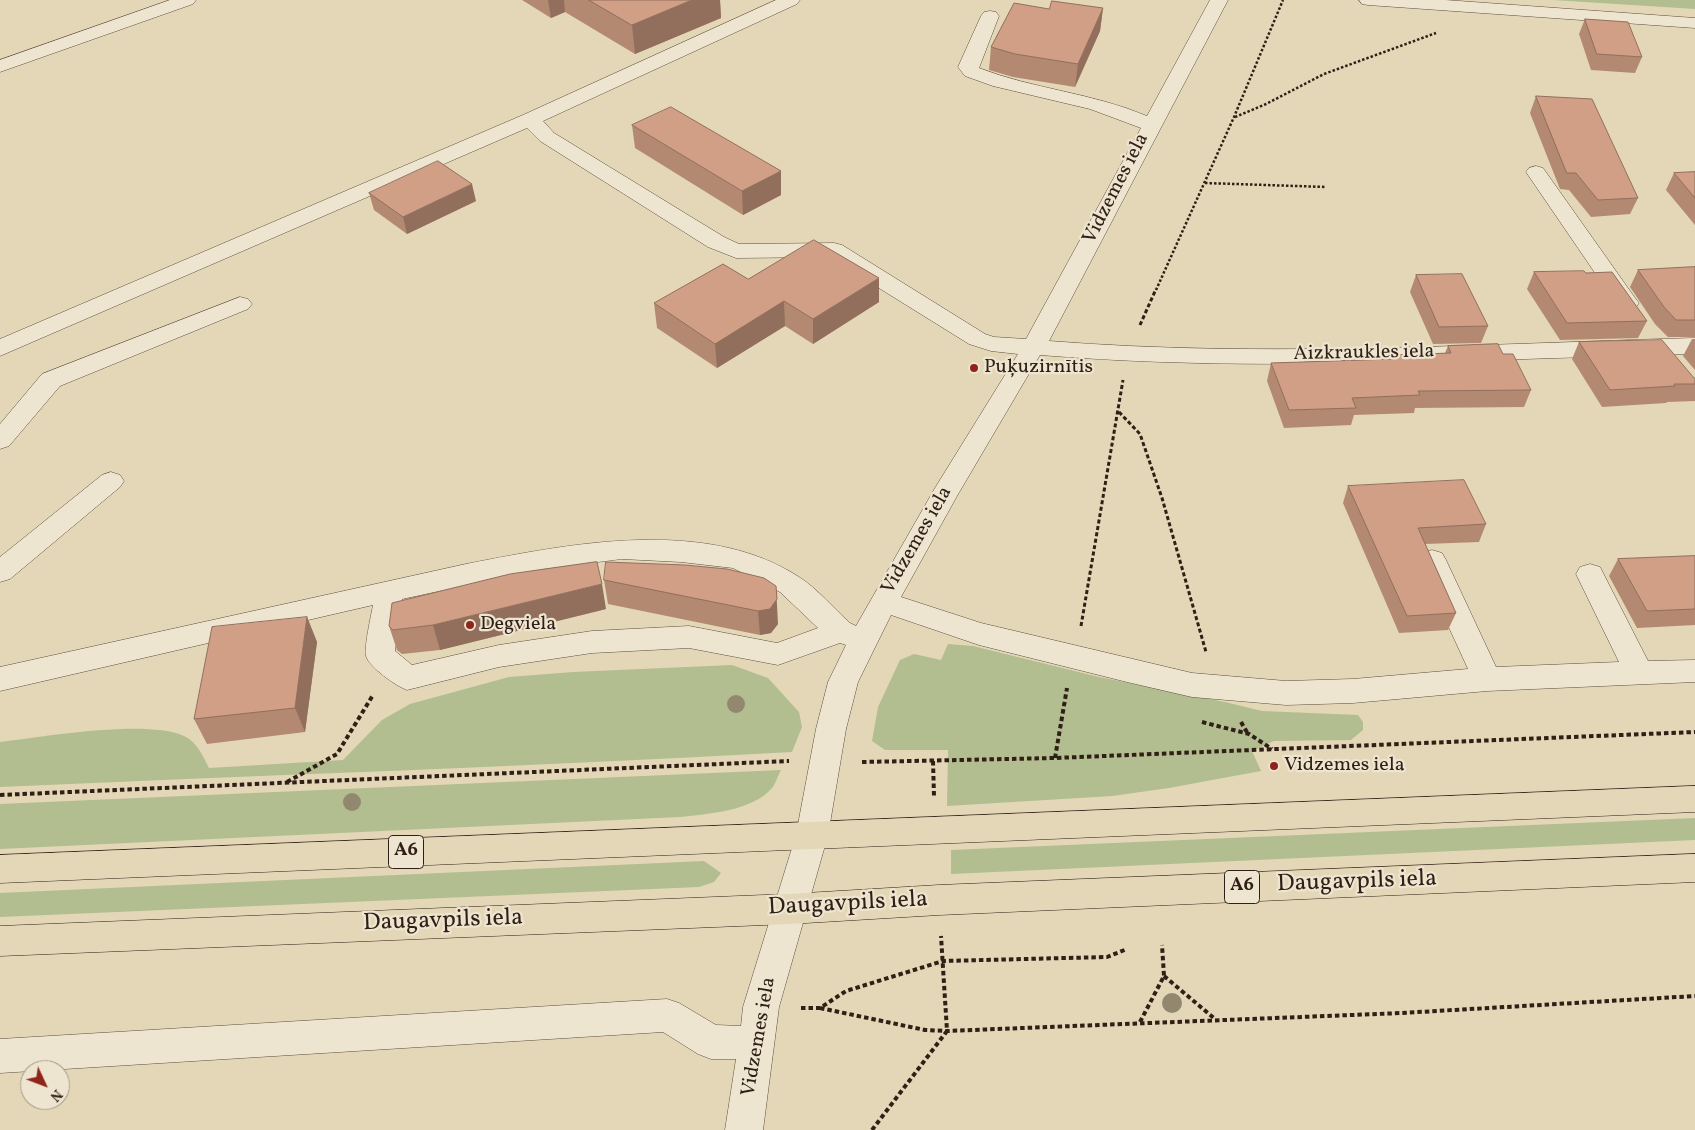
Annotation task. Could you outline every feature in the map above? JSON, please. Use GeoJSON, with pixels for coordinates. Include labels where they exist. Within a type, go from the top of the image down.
{"type":"FeatureCollection","features":[{"type":"Feature","properties":{"kind":"highway","name":"A6"},"geometry":{"type":"LineString","coordinates":[[0,869],[1695,798]]}},
{"type":"Feature","properties":{"kind":"highway","name":"Daugavpils iela"},"geometry":{"type":"LineString","coordinates":[[0,941],[789,909],[939,900],[1695,868]]}},
{"type":"Feature","properties":{"kind":"street"},"geometry":{"type":"LineString","coordinates":[[0,66],[188,0]]}},
{"type":"Feature","properties":{"kind":"street"},"geometry":{"type":"LineString","coordinates":[[0,348],[530,119],[791,0]]}},
{"type":"Feature","properties":{"kind":"street","name":"Vidzemes iela"},"geometry":{"type":"LineString","coordinates":[[744,1130],[761,1008],[812,835],[831,729],[843,682],[851,635],[883,602],[944,495],[1033,348],[1219,0]]}},
{"type":"Feature","properties":{"kind":"street"},"geometry":{"type":"LineString","coordinates":[[1368,0],[1695,23]]}},
{"type":"Feature","properties":{"kind":"street"},"geometry":{"type":"LineString","coordinates":[[990,16],[968,67],[972,72],[1016,87],[1091,103],[1151,125]]}},
{"type":"Feature","properties":{"kind":"street","name":"Aizkraukles iela"},"geometry":{"type":"LineString","coordinates":[[530,119],[547,136],[716,242],[736,251],[834,250],[977,339],[991,344],[1100,353],[1312,355],[1504,352],[1649,333],[1695,346]]}},
{"type":"Feature","properties":{"kind":"street"},"geometry":{"type":"LineString","coordinates":[[1536,172],[1649,333],[1678,367]]}},
{"type":"Feature","properties":{"kind":"street"},"geometry":{"type":"LineString","coordinates":[[0,440],[51,380],[240,304]]}},
{"type":"Feature","properties":{"kind":"street"},"geometry":{"type":"LineString","coordinates":[[0,572],[111,481]]}},
{"type":"Feature","properties":{"kind":"street"},"geometry":{"type":"LineString","coordinates":[[0,679],[543,559],[622,549],[681,552],[738,559],[790,585],[851,635]]}},
{"type":"Feature","properties":{"kind":"street"},"geometry":{"type":"LineString","coordinates":[[1432,560],[1487,679]]}},
{"type":"Feature","properties":{"kind":"street"},"geometry":{"type":"LineString","coordinates":[[1590,574],[1639,673]]}},
{"type":"Feature","properties":{"kind":"street"},"geometry":{"type":"LineString","coordinates":[[389,592],[380,655],[407,678],[499,656],[592,642],[689,637],[778,654],[851,635]]}},
{"type":"Feature","properties":{"kind":"street"},"geometry":{"type":"LineString","coordinates":[[883,602],[979,634],[1128,671],[1192,685],[1286,693],[1353,691],[1487,679],[1695,670]]}},
{"type":"Feature","properties":{"kind":"street"},"geometry":{"type":"LineString","coordinates":[[0,1056],[667,1016],[711,1042],[756,1043]]}},
{"type":"Feature","properties":{"kind":"path"},"geometry":{"type":"LineString","coordinates":[[1234,118],[1324,74],[1444,30]]}},
{"type":"Feature","properties":{"kind":"path"},"geometry":{"type":"LineString","coordinates":[[1205,183],[1326,187]]}},
{"type":"Feature","properties":{"kind":"path"},"geometry":{"type":"LineString","coordinates":[[1118,411],[1140,434],[1162,498],[1209,661],[1220,687],[1248,734]]}},
{"type":"Feature","properties":{"kind":"path"},"geometry":{"type":"LineString","coordinates":[[285,783],[337,754],[392,665]]}},
{"type":"Feature","properties":{"kind":"path"},"geometry":{"type":"LineString","coordinates":[[1139,1023],[1164,976],[1162,945]]}},
{"type":"Feature","properties":{"kind":"path"},"geometry":{"type":"LineString","coordinates":[[820,1008],[846,991],[943,961],[1108,957],[1127,949]]}},
{"type":"Feature","properties":{"kind":"path"},"geometry":{"type":"LineString","coordinates":[[1164,976],[1215,1020]]}},
{"type":"Feature","properties":{"kind":"path"},"geometry":{"type":"LineString","coordinates":[[761,1008],[820,1008],[925,1030],[946,1031],[1402,1013],[1695,996]]}},
{"type":"Feature","properties":{"kind":"path"},"geometry":{"type":"LineString","coordinates":[[872,1130],[946,1031]]}},
{"type":"Feature","properties":{"kind":"green space"},"geometry":{"type":"Polygon","coordinates":[[[1553,0],[1695,0],[1695,9],[1553,0]]]}},
{"type":"Feature","properties":{"kind":"green space"},"geometry":{"type":"Polygon","coordinates":[[[948,644],[973,646],[1099,677],[1262,711],[1358,715],[1363,722],[1363,730],[1351,740],[1274,741],[1252,751],[1261,771],[1169,788],[1112,796],[947,806],[948,750],[885,750],[872,741],[878,707],[900,660],[914,654],[941,660],[948,644]]]}},
{"type":"Feature","properties":{"kind":"green space"},"geometry":{"type":"Polygon","coordinates":[[[732,665],[768,678],[799,712],[802,727],[792,752],[495,767],[0,787],[0,742],[67,733],[145,729],[167,731],[189,739],[199,750],[209,768],[343,760],[382,720],[410,704],[509,677],[573,672],[732,665]]]}},
{"type":"Feature","properties":{"kind":"green space"},"geometry":{"type":"Polygon","coordinates":[[[781,770],[772,788],[764,796],[753,802],[729,810],[680,817],[0,849],[0,804],[781,770]]]}},
{"type":"Feature","properties":{"kind":"green space"},"geometry":{"type":"Polygon","coordinates":[[[1695,818],[1695,840],[951,874],[951,850],[1695,818]]]}},
{"type":"Feature","properties":{"kind":"green space"},"geometry":{"type":"Polygon","coordinates":[[[704,861],[721,873],[714,882],[699,887],[0,917],[0,893],[704,861]]]}},
{"type":"Feature","properties":{"kind":"building"},"geometry":{"type":"Polygon","coordinates":[[[589,0],[692,0],[632,25],[589,0]]]}},
{"type":"Feature","properties":{"kind":"building"},"geometry":{"type":"Polygon","coordinates":[[[1052,1],[1103,8],[1078,64],[1015,54],[991,47],[1014,3],[1049,9],[1052,1]]]}},
{"type":"Feature","properties":{"kind":"building"},"geometry":{"type":"Polygon","coordinates":[[[1585,19],[1628,22],[1642,57],[1597,54],[1585,19]]]}},
{"type":"Feature","properties":{"kind":"building"},"geometry":{"type":"Polygon","coordinates":[[[1536,96],[1592,99],[1638,198],[1598,200],[1576,173],[1567,173],[1536,96]]]}},
{"type":"Feature","properties":{"kind":"building"},"geometry":{"type":"Polygon","coordinates":[[[671,107],[781,171],[742,191],[632,125],[671,107]]]}},
{"type":"Feature","properties":{"kind":"building"},"geometry":{"type":"Polygon","coordinates":[[[438,161],[472,184],[403,217],[369,193],[438,161]]]}},
{"type":"Feature","properties":{"kind":"building"},"geometry":{"type":"Polygon","coordinates":[[[1695,172],[1695,198],[1674,173],[1695,172]]]}},
{"type":"Feature","properties":{"kind":"building"},"geometry":{"type":"Polygon","coordinates":[[[814,240],[879,278],[813,319],[784,301],[715,344],[654,303],[723,264],[748,279],[814,240]]]}},
{"type":"Feature","properties":{"kind":"building"},"geometry":{"type":"Polygon","coordinates":[[[1695,267],[1695,320],[1676,320],[1664,307],[1638,270],[1695,267]]]}},
{"type":"Feature","properties":{"kind":"building"},"geometry":{"type":"Polygon","coordinates":[[[1584,271],[1586,273],[1612,272],[1647,321],[1567,323],[1534,272],[1584,271]]]}},
{"type":"Feature","properties":{"kind":"building"},"geometry":{"type":"Polygon","coordinates":[[[1462,274],[1488,326],[1439,327],[1416,275],[1462,274]]]}},
{"type":"Feature","properties":{"kind":"building"},"geometry":{"type":"Polygon","coordinates":[[[1662,340],[1695,378],[1695,384],[1610,390],[1579,342],[1662,340]]]}},
{"type":"Feature","properties":{"kind":"building"},"geometry":{"type":"Polygon","coordinates":[[[1498,344],[1503,354],[1513,354],[1531,390],[1418,391],[1420,395],[1352,398],[1356,408],[1289,410],[1271,363],[1393,359],[1392,355],[1451,353],[1448,346],[1498,344]]]}},
{"type":"Feature","properties":{"kind":"building"},"geometry":{"type":"Polygon","coordinates":[[[1464,480],[1486,524],[1418,528],[1456,613],[1407,616],[1348,486],[1464,480]]]}},
{"type":"Feature","properties":{"kind":"building"},"geometry":{"type":"Polygon","coordinates":[[[1695,556],[1695,609],[1647,611],[1618,559],[1695,556]]]}},
{"type":"Feature","properties":{"kind":"building"},"geometry":{"type":"Polygon","coordinates":[[[597,562],[602,584],[433,625],[393,630],[389,626],[392,603],[510,574],[597,562]]]}},
{"type":"Feature","properties":{"kind":"building"},"geometry":{"type":"Polygon","coordinates":[[[606,562],[685,565],[727,569],[764,578],[776,586],[777,599],[770,609],[758,611],[604,580],[606,562]]]}},
{"type":"Feature","properties":{"kind":"building"},"geometry":{"type":"Polygon","coordinates":[[[307,617],[295,708],[194,719],[212,627],[307,617]]]}},
{"type":"Feature","properties":{"kind":"place","name":"Puķuzirnītis"},"geometry":{"type":"Point","coordinates":[974,368]}},
{"type":"Feature","properties":{"kind":"place","name":"Degviela"},"geometry":{"type":"Point","coordinates":[470,625]}},
{"type":"Feature","properties":{"kind":"place","name":"Vidzemes iela"},"geometry":{"type":"Point","coordinates":[1274,766]}}]}
